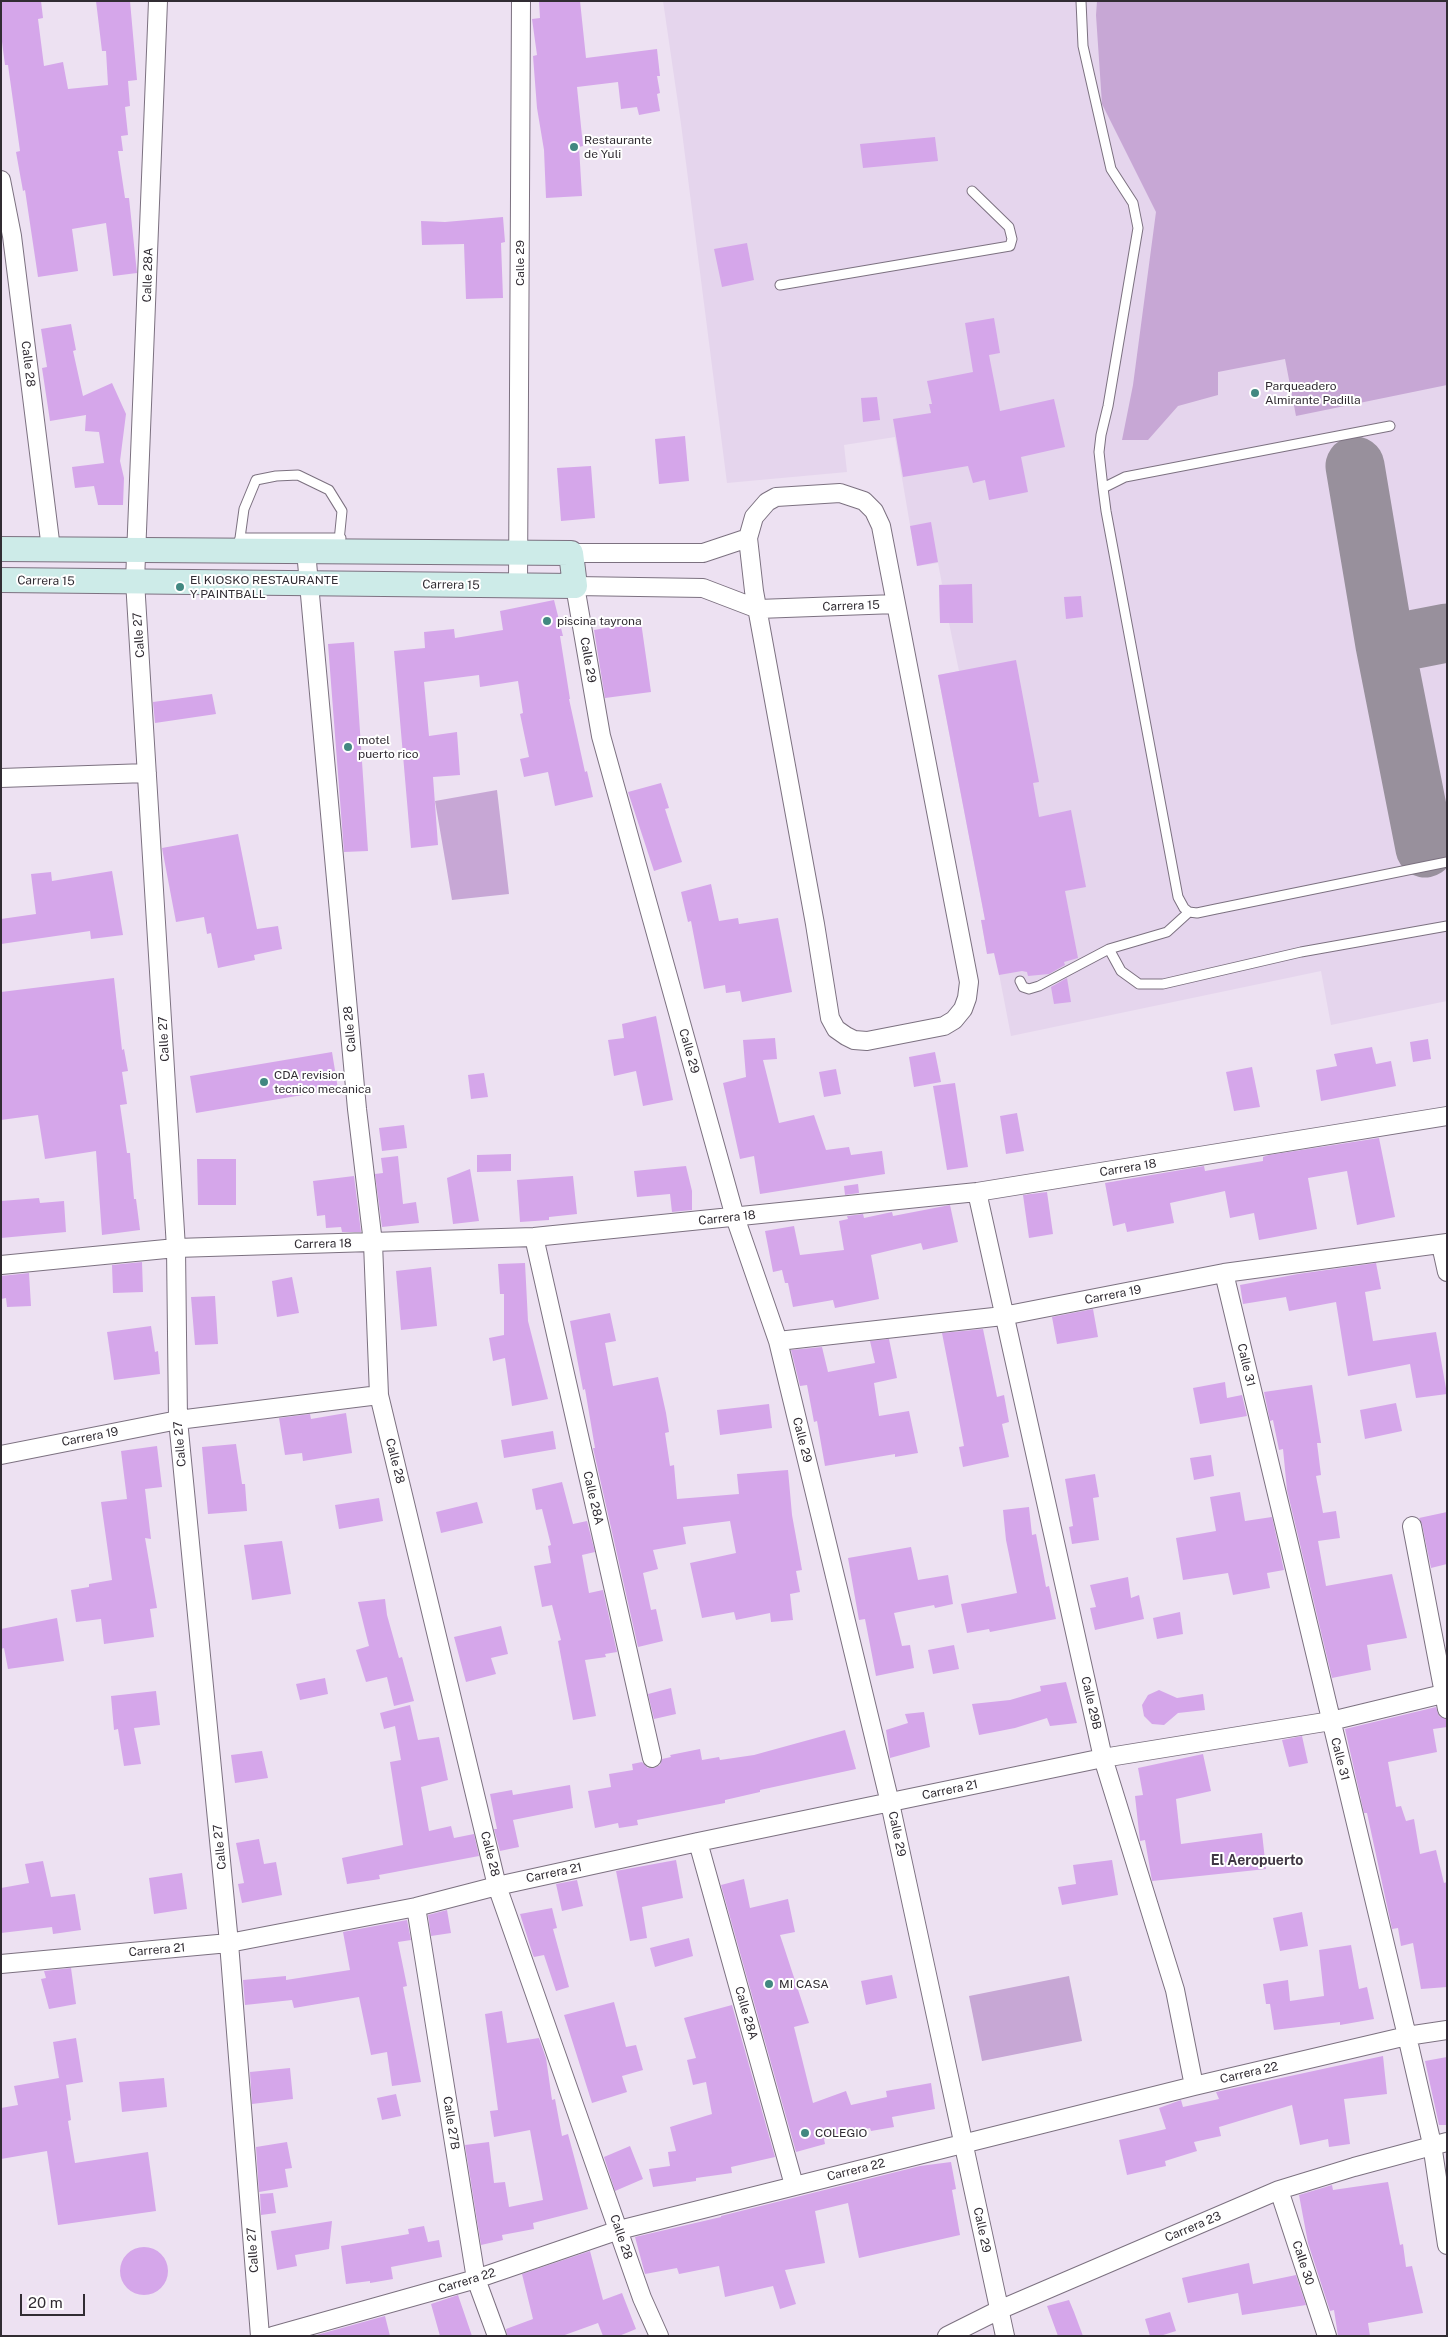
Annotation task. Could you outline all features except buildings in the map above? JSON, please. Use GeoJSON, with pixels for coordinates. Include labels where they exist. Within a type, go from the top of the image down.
{"type":"FeatureCollection","features":[{"type":"Feature","properties":{"kind":"street","name":"Calle 28A"},"geometry":{"type":"LineString","coordinates":[[138,550],[158,1]]}},
{"type":"Feature","properties":{"kind":"street","name":"Calle 29"},"geometry":{"type":"LineString","coordinates":[[518,586],[521,1]]}},
{"type":"Feature","properties":{"kind":"street","name":"Calle 28"},"geometry":{"type":"LineString","coordinates":[[1,180],[12,236],[51,549]]}},
{"type":"Feature","properties":{"kind":"street"},"geometry":{"type":"LineString","coordinates":[[840,493],[856,496],[874,511],[881,526],[896,604],[945,854],[968,990],[963,1009],[954,1020],[944,1026],[867,1041],[854,1040],[836,1029],[830,1018],[751,572],[748,538],[754,517],[767,502],[776,497],[840,493]]}},
{"type":"Feature","properties":{"kind":"street"},"geometry":{"type":"LineString","coordinates":[[1,549],[138,550],[238,544],[306,551],[339,544],[519,552],[703,553],[748,538]]}},
{"type":"Feature","properties":{"kind":"street","name":"Calle 27"},"geometry":{"type":"LineString","coordinates":[[138,550],[135,581],[176,1248],[178,1420],[229,1943],[260,2336]]}},
{"type":"Feature","properties":{"kind":"street","name":"Calle 28"},"geometry":{"type":"LineString","coordinates":[[306,551],[357,1109],[373,1243],[379,1395],[497,1886],[642,2298],[659,2336]]}},
{"type":"Feature","properties":{"kind":"street","name":"Calle 29"},"geometry":{"type":"LineString","coordinates":[[571,552],[575,586],[601,736],[735,1217],[778,1341],[890,1803],[1005,2336]]}},
{"type":"Feature","properties":{"kind":"street","name":"Carrera 15"},"geometry":{"type":"LineString","coordinates":[[1,580],[703,588],[758,609],[896,604]]}},
{"type":"Feature","properties":{"kind":"street"},"geometry":{"type":"LineString","coordinates":[[1,778],[148,773]]}},
{"type":"Feature","properties":{"kind":"street","name":"Carrera 18"},"geometry":{"type":"LineString","coordinates":[[1,1265],[176,1248],[534,1237],[735,1217],[977,1192],[1447,1116]]}},
{"type":"Feature","properties":{"kind":"street","name":"Calle 29B"},"geometry":{"type":"LineString","coordinates":[[977,1192],[1003,1316],[1103,1758],[1175,1990],[1194,2086]]}},
{"type":"Feature","properties":{"kind":"street","name":"Calle 28A"},"geometry":{"type":"LineString","coordinates":[[534,1237],[652,1758]]}},
{"type":"Feature","properties":{"kind":"street"},"geometry":{"type":"LineString","coordinates":[[1444,1244],[1447,1272]]}},
{"type":"Feature","properties":{"kind":"street","name":"Carrera 19"},"geometry":{"type":"LineString","coordinates":[[778,1341],[1003,1316],[1224,1273],[1444,1244]]}},
{"type":"Feature","properties":{"kind":"street","name":"Calle 31"},"geometry":{"type":"LineString","coordinates":[[1224,1273],[1407,2036],[1439,2143],[1447,2246]]}},
{"type":"Feature","properties":{"kind":"street","name":"Carrera 19"},"geometry":{"type":"LineString","coordinates":[[1,1455],[178,1420],[379,1395]]}},
{"type":"Feature","properties":{"kind":"street"},"geometry":{"type":"LineString","coordinates":[[1412,1526],[1446,1699]]}},
{"type":"Feature","properties":{"kind":"street","name":"Carrera 21"},"geometry":{"type":"LineString","coordinates":[[1,1964],[229,1943],[416,1907],[497,1886],[698,1842],[1103,1758],[1331,1721],[1446,1699]]}},
{"type":"Feature","properties":{"kind":"street","name":"Calle 28A"},"geometry":{"type":"LineString","coordinates":[[698,1842],[794,2185]]}},
{"type":"Feature","properties":{"kind":"street","name":"Calle 27B"},"geometry":{"type":"LineString","coordinates":[[416,1907],[476,2279],[497,2336]]}},
{"type":"Feature","properties":{"kind":"street","name":"Carrera 22"},"geometry":{"type":"LineString","coordinates":[[272,2336],[476,2279],[618,2230],[1194,2086],[1407,2036],[1447,2030]]}},
{"type":"Feature","properties":{"kind":"street","name":"Carrera 23"},"geometry":{"type":"LineString","coordinates":[[947,2336],[999,2310],[1279,2190],[1439,2143]]}},
{"type":"Feature","properties":{"kind":"street","name":"Calle 30"},"geometry":{"type":"LineString","coordinates":[[1279,2190],[1327,2336]]}},
{"type":"Feature","properties":{"kind":"lane"},"geometry":{"type":"LineString","coordinates":[[1081,1],[1083,46],[1111,169],[1133,203],[1138,228],[1110,398],[1101,435],[1099,452],[1103,488],[1117,574],[1178,897],[1184,908],[1190,912]]}},
{"type":"Feature","properties":{"kind":"lane"},"geometry":{"type":"LineString","coordinates":[[780,285],[1010,246],[1012,239],[1009,226],[972,191]]}},
{"type":"Feature","properties":{"kind":"lane"},"geometry":{"type":"LineString","coordinates":[[1103,488],[1125,477],[1390,426]]}},
{"type":"Feature","properties":{"kind":"lane"},"geometry":{"type":"LineString","coordinates":[[298,475],[328,490],[342,511],[339,544],[238,544],[244,509],[256,480],[276,476],[298,475]]}},
{"type":"Feature","properties":{"kind":"lane"},"geometry":{"type":"LineString","coordinates":[[1020,981],[1023,987],[1039,986],[1110,949],[1164,933],[1190,912],[1216,909],[1447,862]]}},
{"type":"Feature","properties":{"kind":"lane"},"geometry":{"type":"LineString","coordinates":[[1110,949],[1121,971],[1139,984],[1163,984],[1301,952],[1447,926]]}},
{"type":"Feature","properties":{"kind":"shaded area"},"geometry":{"type":"Polygon","coordinates":[[[663,1],[1447,1],[1447,1001],[1331,1025],[1321,971],[1011,1036],[995,953],[987,954],[981,920],[985,919],[938,675],[959,671],[949,623],[940,623],[939,585],[942,584],[938,563],[917,566],[895,437],[844,445],[847,472],[727,483],[681,124],[663,1]]]}},
{"type":"Feature","properties":{"kind":"shaded area"},"geometry":{"type":"Polygon","coordinates":[[[1097,1],[1447,1],[1447,385],[1296,416],[1285,359],[1218,372],[1218,395],[1178,406],[1148,440],[1122,440],[1133,385],[1156,212],[1102,104],[1096,15],[1097,1]]]}},
{"type":"Feature","properties":{"kind":"shaded area"},"geometry":{"type":"Polygon","coordinates":[[[497,790],[509,894],[452,900],[435,801],[497,790]]]}},
{"type":"Feature","properties":{"kind":"shaded area"},"geometry":{"type":"Polygon","coordinates":[[[1069,1976],[1082,2041],[982,2061],[969,1996],[1069,1976]]]}},
{"type":"Feature","properties":{"kind":"taxiway"},"geometry":{"type":"LineString","coordinates":[[1355,466],[1385,645],[1425,848]]}},
{"type":"Feature","properties":{"kind":"taxiway"},"geometry":{"type":"LineString","coordinates":[[1385,645],[1447,633]]}},
{"type":"Feature","properties":{"kind":"place","name":"Restaurante de Yuli"},"geometry":{"type":"Point","coordinates":[574,147]}},
{"type":"Feature","properties":{"kind":"place","name":"Parqueadero Almirante Padilla"},"geometry":{"type":"Point","coordinates":[1255,393]}},
{"type":"Feature","properties":{"kind":"place","name":"El KIOSKO RESTAURANTE Y PAINTBALL"},"geometry":{"type":"Point","coordinates":[180,587]}},
{"type":"Feature","properties":{"kind":"place","name":"piscina tayrona"},"geometry":{"type":"Point","coordinates":[547,621]}},
{"type":"Feature","properties":{"kind":"place","name":"motel puerto rico"},"geometry":{"type":"Point","coordinates":[348,747]}},
{"type":"Feature","properties":{"kind":"place","name":"CDA revision tecnico mecanica"},"geometry":{"type":"Point","coordinates":[264,1082]}},
{"type":"Feature","properties":{"kind":"place","name":"MI CASA"},"geometry":{"type":"Point","coordinates":[769,1984]}},
{"type":"Feature","properties":{"kind":"place","name":"COLEGIO"},"geometry":{"type":"Point","coordinates":[805,2133]}},
{"type":"Feature","properties":{"kind":"district","name":"El Aeropuerto"},"geometry":{"type":"Point","coordinates":[1257,1861]}}]}
